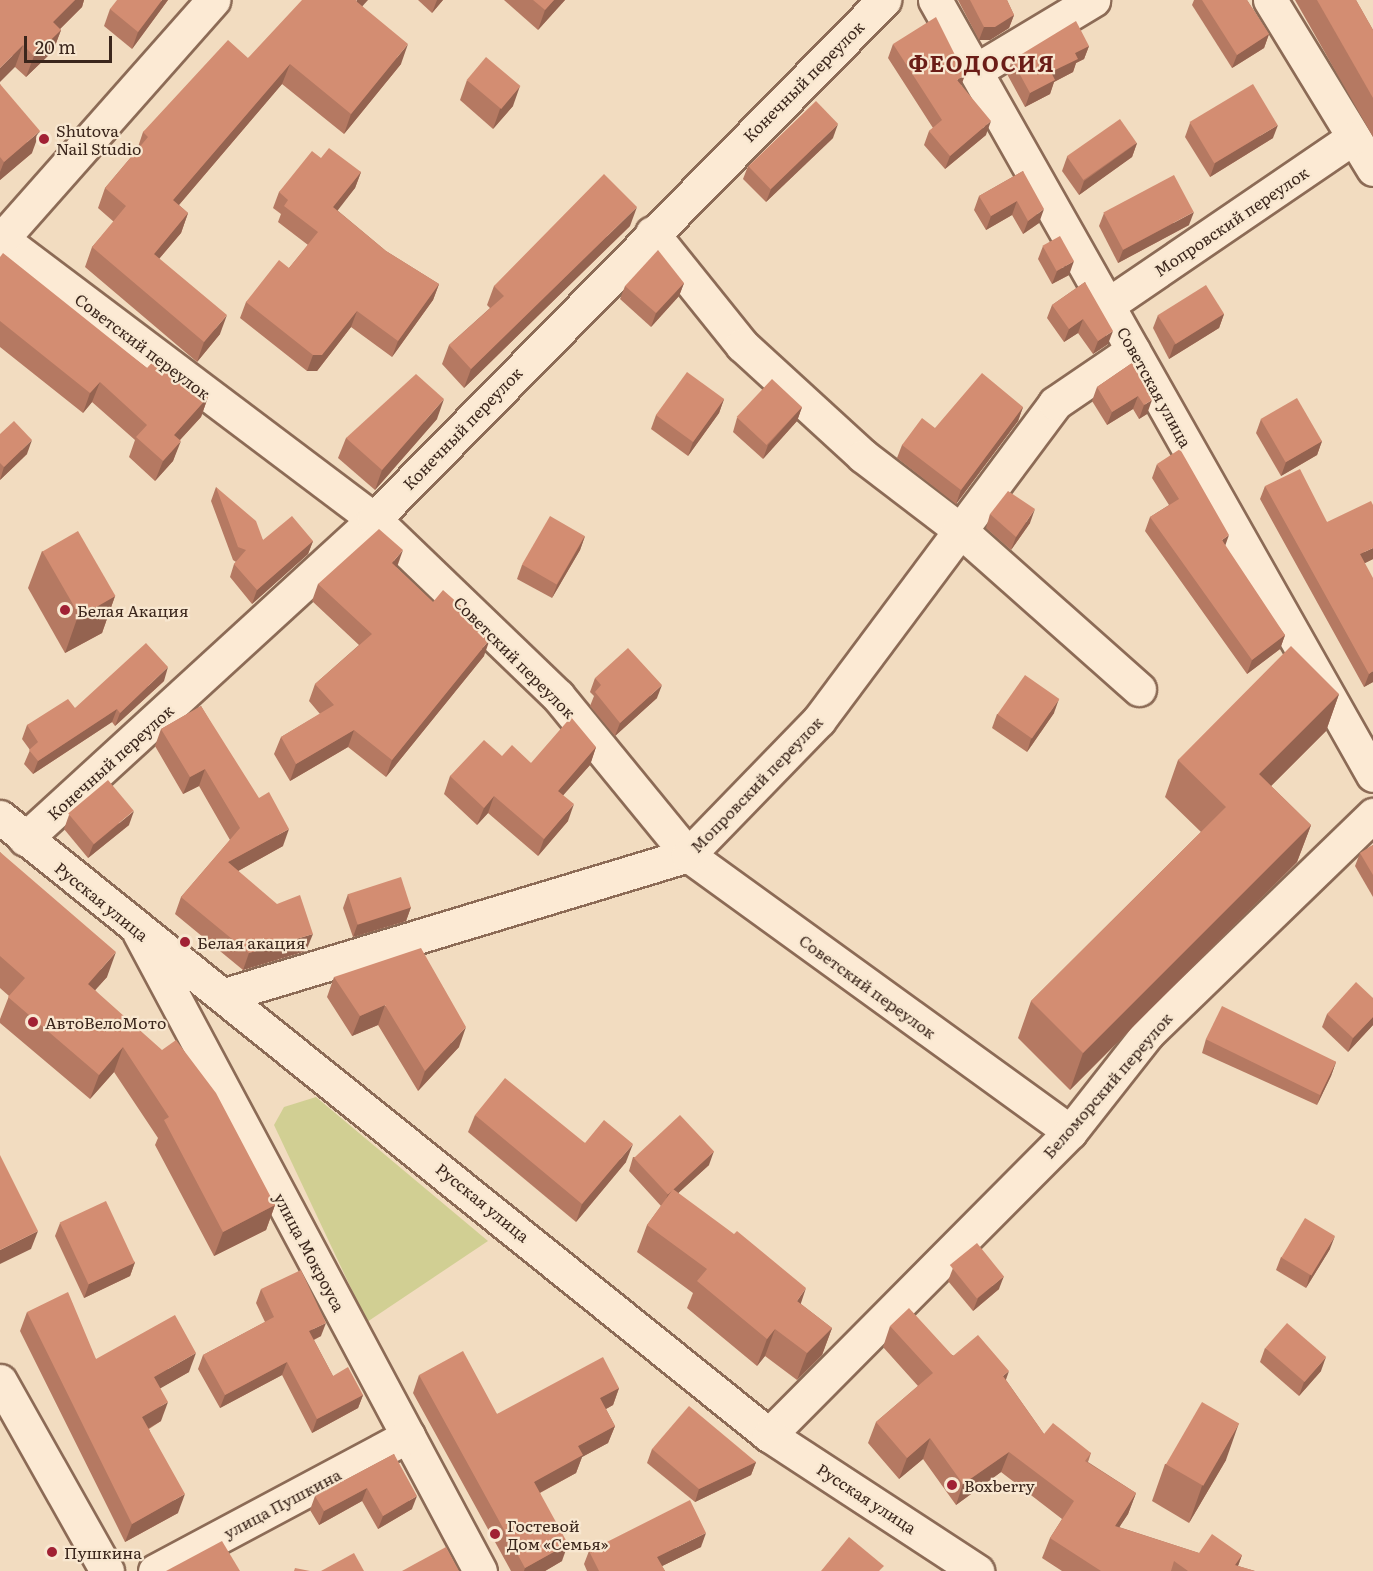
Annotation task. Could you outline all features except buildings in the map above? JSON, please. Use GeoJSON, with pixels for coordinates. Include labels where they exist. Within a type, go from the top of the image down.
{"type":"FeatureCollection","features":[{"type":"Feature","properties":{"kind":"street"},"geometry":{"type":"LineString","coordinates":[[5,235],[213,0]]}},
{"type":"Feature","properties":{"kind":"street","name":"Конечный переулок"},"geometry":{"type":"LineString","coordinates":[[25,839],[374,519],[652,233],[884,0]]}},
{"type":"Feature","properties":{"kind":"street","name":"Советская улица"},"geometry":{"type":"LineString","coordinates":[[935,0],[1109,304],[1373,775]]}},
{"type":"Feature","properties":{"kind":"street"},"geometry":{"type":"LineString","coordinates":[[975,71],[1093,0]]}},
{"type":"Feature","properties":{"kind":"street"},"geometry":{"type":"LineString","coordinates":[[1270,0],[1373,169]]}},
{"type":"Feature","properties":{"kind":"street","name":"Мопровский переулок"},"geometry":{"type":"LineString","coordinates":[[1109,304],[1352,138]]}},
{"type":"Feature","properties":{"kind":"street"},"geometry":{"type":"LineString","coordinates":[[652,233],[742,345],[863,456],[961,531],[1139,689]]}},
{"type":"Feature","properties":{"kind":"street","name":"Советский переулок"},"geometry":{"type":"LineString","coordinates":[[5,235],[374,519],[558,696],[688,855],[1070,1132]]}},
{"type":"Feature","properties":{"kind":"street","name":"Мопровский переулок"},"geometry":{"type":"LineString","coordinates":[[228,994],[688,855],[819,720],[1055,403],[1133,350]]}},
{"type":"Feature","properties":{"kind":"street","name":"Беломорский переулок"},"geometry":{"type":"LineString","coordinates":[[769,1435],[1070,1132],[1148,1034],[1373,815]]}},
{"type":"Feature","properties":{"kind":"street","name":"Русская улица"},"geometry":{"type":"LineString","coordinates":[[0,817],[139,932],[228,994],[769,1435],[977,1571]]}},
{"type":"Feature","properties":{"kind":"street","name":"улица Мокроуса"},"geometry":{"type":"LineString","coordinates":[[139,932],[480,1571]]}},
{"type":"Feature","properties":{"kind":"street"},"geometry":{"type":"LineString","coordinates":[[0,1381],[107,1571]]}},
{"type":"Feature","properties":{"kind":"street","name":"улица Пушкина"},"geometry":{"type":"LineString","coordinates":[[155,1571],[408,1436]]}},
{"type":"Feature","properties":{"kind":"shaded area"},"geometry":{"type":"Polygon","coordinates":[[[316,1097],[488,1241],[367,1322],[274,1125],[284,1107],[316,1097]]]}},
{"type":"Feature","properties":{"kind":"place","name":"Shutova Nail Studio"},"geometry":{"type":"Point","coordinates":[44,139]}},
{"type":"Feature","properties":{"kind":"place","name":"Белая Акация"},"geometry":{"type":"Point","coordinates":[65,610]}},
{"type":"Feature","properties":{"kind":"place","name":"Белая акация"},"geometry":{"type":"Point","coordinates":[185,942]}},
{"type":"Feature","properties":{"kind":"place","name":"АвтоВелоМото"},"geometry":{"type":"Point","coordinates":[33,1022]}},
{"type":"Feature","properties":{"kind":"place","name":"Boxberry"},"geometry":{"type":"Point","coordinates":[952,1485]}},
{"type":"Feature","properties":{"kind":"place","name":"Гостевой Дом «Семья»"},"geometry":{"type":"Point","coordinates":[495,1534]}},
{"type":"Feature","properties":{"kind":"place","name":"Пушкина"},"geometry":{"type":"Point","coordinates":[52,1552]}},
{"type":"Feature","properties":{"kind":"district","name":"ФЕОДОСИЯ"},"geometry":{"type":"Point","coordinates":[982,63]}}]}
